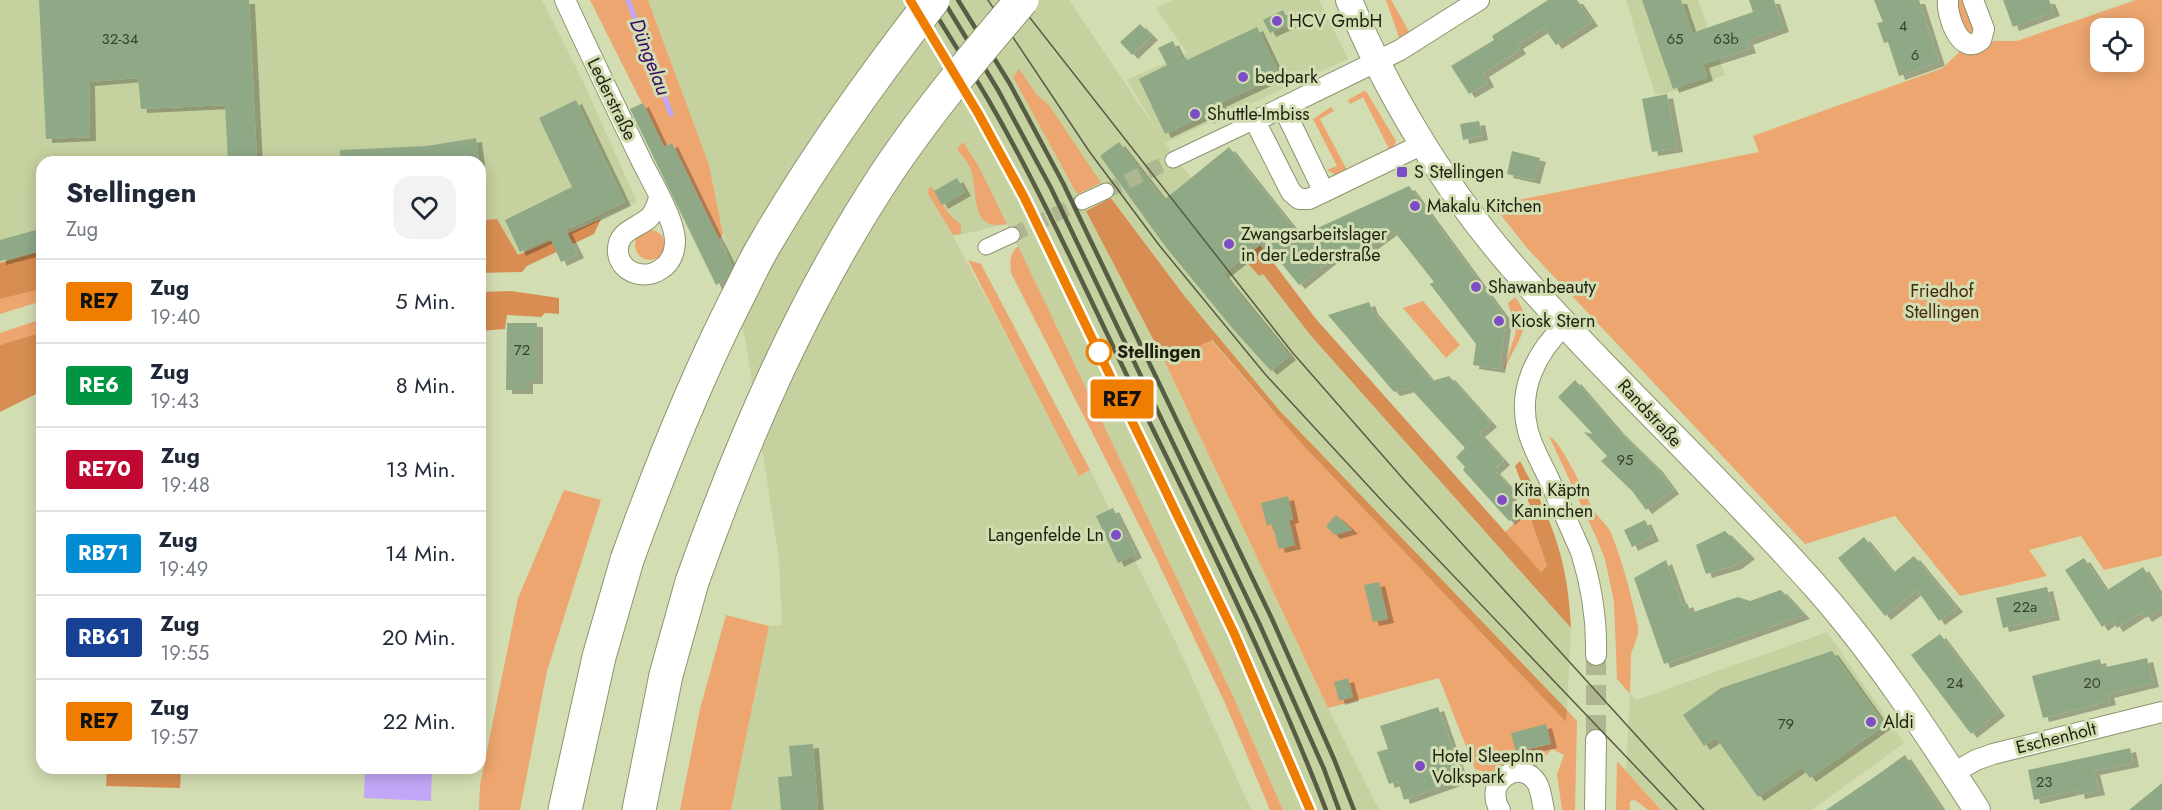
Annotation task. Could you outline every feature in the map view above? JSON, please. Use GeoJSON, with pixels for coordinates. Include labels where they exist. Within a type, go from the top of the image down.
{"type":"FeatureCollection","features":[{"type":"Feature","properties":{"kind":"highway"},"geometry":{"type":"LineString","coordinates":[[565,810],[599,657],[627,560],[660,468],[704,364],[764,245],[820,154],[890,55],[933,0]]}},
{"type":"Feature","properties":{"kind":"highway"},"geometry":{"type":"LineString","coordinates":[[639,810],[666,675],[692,582],[724,490],[771,382],[801,320],[863,210],[916,132],[1022,0]]}},
{"type":"Feature","properties":{"kind":"street","name":"Lederstraße"},"geometry":{"type":"LineString","coordinates":[[565,0],[659,198],[674,232],[674,251],[668,263],[663,269],[641,275],[627,269],[622,264],[618,252],[622,237],[651,215],[657,207],[659,198]]}},
{"type":"Feature","properties":{"kind":"street","name":"Randstraße"},"geometry":{"type":"LineString","coordinates":[[1349,0],[1376,61],[1424,144],[1481,227],[1507,260],[1566,324],[1816,587],[1876,660],[1977,810]]}},
{"type":"Feature","properties":{"kind":"street"},"geometry":{"type":"LineString","coordinates":[[1364,0],[1376,61]]}},
{"type":"Feature","properties":{"kind":"street"},"geometry":{"type":"LineString","coordinates":[[1173,160],[1400,50],[1479,0]]}},
{"type":"Feature","properties":{"kind":"street"},"geometry":{"type":"LineString","coordinates":[[1948,0],[1948,8],[1959,39],[1968,45],[1982,40],[1984,29],[1973,0]]}},
{"type":"Feature","properties":{"kind":"street"},"geometry":{"type":"LineString","coordinates":[[1283,107],[1324,192]]}},
{"type":"Feature","properties":{"kind":"street"},"geometry":{"type":"LineString","coordinates":[[1255,121],[1293,195],[1305,200],[1424,144]]}},
{"type":"Feature","properties":{"kind":"street"},"geometry":{"type":"LineString","coordinates":[[1082,202],[1107,191]]}},
{"type":"Feature","properties":{"kind":"street"},"geometry":{"type":"LineString","coordinates":[[986,247],[1012,235]]}},
{"type":"Feature","properties":{"kind":"street"},"geometry":{"type":"LineString","coordinates":[[1566,324],[1549,341],[1533,369],[1526,395],[1525,411],[1532,442],[1581,552],[1587,572],[1596,617],[1596,655]]}},
{"type":"Feature","properties":{"kind":"street","name":"Eschenholt"},"geometry":{"type":"LineString","coordinates":[[1953,773],[1976,760],[1993,754],[2162,712]]}},
{"type":"Feature","properties":{"kind":"street"},"geometry":{"type":"LineString","coordinates":[[1595,810],[1596,740]]}},
{"type":"Feature","properties":{"kind":"street"},"geometry":{"type":"LineString","coordinates":[[1500,810],[1495,798],[1496,786],[1505,776],[1516,772],[1525,774],[1536,781],[1544,810]]}},
{"type":"Feature","properties":{"kind":"shaded area"},"geometry":{"type":"Polygon","coordinates":[[[0,0],[542,0],[582,79],[637,202],[518,255],[497,219],[486,220],[486,156],[36,156],[36,253],[0,263],[0,0]]]}},
{"type":"Feature","properties":{"kind":"shaded area"},"geometry":{"type":"Polygon","coordinates":[[[648,0],[1069,0],[1160,135],[1127,80],[1187,53],[1156,8],[1174,0],[1319,0],[1348,59],[1165,143],[1312,337],[1571,628],[1567,710],[1280,411],[1186,298],[1101,183],[1078,195],[1165,362],[1328,708],[1379,810],[1283,810],[1233,696],[1007,224],[953,236],[1078,475],[1090,470],[1180,651],[1251,810],[731,810],[769,626],[782,625],[779,559],[746,344],[709,165],[648,0]]]}},
{"type":"Feature","properties":{"kind":"shaded area"},"geometry":{"type":"Polygon","coordinates":[[[1626,0],[1698,0],[1725,75],[1691,88],[1655,95],[1626,0]]]}},
{"type":"Feature","properties":{"kind":"shaded area"},"geometry":{"type":"Polygon","coordinates":[[[1111,198],[1186,298],[1280,411],[1567,710],[1566,722],[1300,442],[1212,340],[1165,362],[1086,211],[1111,198]]]}},
{"type":"Feature","properties":{"kind":"shaded area"},"geometry":{"type":"Polygon","coordinates":[[[497,219],[518,255],[601,219],[594,234],[527,266],[522,272],[486,273],[486,220],[497,219]]]}},
{"type":"Feature","properties":{"kind":"shaded area"},"geometry":{"type":"Polygon","coordinates":[[[1260,245],[1316,319],[1541,572],[1547,566],[1528,511],[1530,506],[1515,466],[1520,461],[1541,502],[1562,560],[1571,628],[1312,337],[1263,274],[1259,276],[1243,258],[1260,245]]]}},
{"type":"Feature","properties":{"kind":"shaded area"},"geometry":{"type":"Polygon","coordinates":[[[36,253],[36,290],[0,299],[0,263],[36,253]]]}},
{"type":"Feature","properties":{"kind":"shaded area"},"geometry":{"type":"Polygon","coordinates":[[[511,291],[559,298],[559,314],[545,313],[541,317],[507,315],[505,329],[486,331],[486,292],[511,291]]]}},
{"type":"Feature","properties":{"kind":"shaded area"},"geometry":{"type":"Polygon","coordinates":[[[36,334],[36,394],[0,412],[0,345],[36,334]]]}},
{"type":"Feature","properties":{"kind":"shaded area"},"geometry":{"type":"Polygon","coordinates":[[[1827,632],[1904,743],[1812,810],[1662,810],[1626,771],[1630,694],[1636,700],[1827,632]]]}},
{"type":"Feature","properties":{"kind":"shaded area"},"geometry":{"type":"Polygon","coordinates":[[[107,774],[181,774],[180,788],[106,786],[107,774]]]}},
{"type":"Feature","properties":{"kind":"shaded area"},"geometry":{"type":"Polygon","coordinates":[[[365,774],[432,774],[431,801],[364,798],[365,774]]]}},
{"type":"Feature","properties":{"kind":"green space"},"geometry":{"type":"Polygon","coordinates":[[[590,0],[648,0],[709,165],[723,234],[719,240],[672,143],[664,147],[590,0]]]}},
{"type":"Feature","properties":{"kind":"green space"},"geometry":{"type":"Polygon","coordinates":[[[1386,0],[1391,0],[1410,33],[1400,40],[1386,0]]]}},
{"type":"Feature","properties":{"kind":"green space"},"geometry":{"type":"Polygon","coordinates":[[[1956,0],[1966,0],[1978,32],[1969,39],[1955,8],[1956,0]]]}},
{"type":"Feature","properties":{"kind":"green space","name":"Friedhof Stellingen"},"geometry":{"type":"Polygon","coordinates":[[[2136,0],[2162,0],[2162,556],[2104,570],[2081,536],[2029,550],[2047,576],[1960,596],[1895,516],[1805,544],[1527,248],[1493,205],[1759,152],[1753,136],[1943,68],[1960,51],[1969,52],[1989,41],[2017,41],[2136,0]]]}},
{"type":"Feature","properties":{"kind":"green space"},"geometry":{"type":"Polygon","coordinates":[[[1019,69],[1038,96],[1049,105],[1101,183],[1077,194],[1013,77],[1019,69]]]}},
{"type":"Feature","properties":{"kind":"green space"},"geometry":{"type":"Polygon","coordinates":[[[1364,91],[1396,141],[1393,148],[1389,149],[1363,97],[1350,104],[1348,100],[1364,91]]]}},
{"type":"Feature","properties":{"kind":"green space"},"geometry":{"type":"Polygon","coordinates":[[[1331,107],[1334,111],[1320,119],[1347,170],[1338,176],[1327,170],[1337,166],[1313,119],[1331,107]]]}},
{"type":"Feature","properties":{"kind":"green space"},"geometry":{"type":"Polygon","coordinates":[[[963,142],[978,165],[1007,224],[987,223],[981,217],[971,170],[957,149],[963,142]]]}},
{"type":"Feature","properties":{"kind":"green space"},"geometry":{"type":"Polygon","coordinates":[[[931,186],[949,214],[961,225],[961,234],[953,235],[927,192],[931,186]]]}},
{"type":"Feature","properties":{"kind":"green space"},"geometry":{"type":"Polygon","coordinates":[[[650,230],[660,235],[665,245],[660,255],[650,260],[640,255],[635,245],[640,235],[650,230]]]}},
{"type":"Feature","properties":{"kind":"green space"},"geometry":{"type":"Polygon","coordinates":[[[1018,246],[1233,696],[1283,810],[1270,810],[1225,703],[1156,558],[1011,273],[1010,262],[1018,246]]]}},
{"type":"Feature","properties":{"kind":"green space"},"geometry":{"type":"Polygon","coordinates":[[[968,260],[981,264],[1090,470],[1079,476],[968,260]]]}},
{"type":"Feature","properties":{"kind":"green space"},"geometry":{"type":"Polygon","coordinates":[[[36,290],[36,303],[0,314],[0,299],[36,290]]]}},
{"type":"Feature","properties":{"kind":"green space"},"geometry":{"type":"Polygon","coordinates":[[[1515,297],[1524,316],[1524,325],[1505,369],[1516,332],[1508,303],[1515,297]]]}},
{"type":"Feature","properties":{"kind":"green space"},"geometry":{"type":"Polygon","coordinates":[[[1423,301],[1460,345],[1446,358],[1403,308],[1423,301]]]}},
{"type":"Feature","properties":{"kind":"green space"},"geometry":{"type":"Polygon","coordinates":[[[36,321],[36,334],[0,345],[0,333],[36,321]]]}},
{"type":"Feature","properties":{"kind":"green space"},"geometry":{"type":"Polygon","coordinates":[[[1211,340],[1300,442],[1565,721],[1567,710],[1577,721],[1575,810],[1562,810],[1557,774],[1564,755],[1552,749],[1535,768],[1523,763],[1512,762],[1501,766],[1491,775],[1475,769],[1439,678],[1328,708],[1165,362],[1211,340]]]}},
{"type":"Feature","properties":{"kind":"green space"},"geometry":{"type":"Polygon","coordinates":[[[1549,436],[1560,448],[1594,511],[1609,530],[1623,567],[1638,627],[1631,654],[1630,694],[1617,679],[1614,602],[1605,559],[1549,436]]]}},
{"type":"Feature","properties":{"kind":"green space"},"geometry":{"type":"Polygon","coordinates":[[[564,490],[601,500],[547,671],[520,810],[479,810],[480,785],[482,774],[486,774],[486,755],[518,598],[564,490]]]}},
{"type":"Feature","properties":{"kind":"green space"},"geometry":{"type":"Polygon","coordinates":[[[1528,511],[1547,566],[1540,573],[1504,533],[1528,511]]]}},
{"type":"Feature","properties":{"kind":"green space"},"geometry":{"type":"Polygon","coordinates":[[[726,615],[769,626],[731,810],[680,810],[700,709],[726,615]]]}},
{"type":"Feature","properties":{"kind":"green space"},"geometry":{"type":"Polygon","coordinates":[[[1617,761],[1661,810],[1648,810],[1635,800],[1630,801],[1630,810],[1616,810],[1617,761]]]}},
{"type":"Feature","properties":{"kind":"building"},"geometry":{"type":"Polygon","coordinates":[[[39,0],[249,0],[257,156],[228,156],[225,105],[141,109],[138,78],[89,82],[90,137],[46,139],[39,0]]]}},
{"type":"Feature","properties":{"kind":"building"},"geometry":{"type":"Polygon","coordinates":[[[1548,0],[1577,0],[1592,22],[1556,45],[1544,28],[1517,45],[1520,50],[1483,73],[1488,83],[1469,94],[1451,66],[1494,40],[1492,36],[1548,0]]]}},
{"type":"Feature","properties":{"kind":"building"},"geometry":{"type":"Polygon","coordinates":[[[1642,0],[1681,0],[1692,33],[1753,12],[1749,0],[1774,0],[1783,28],[1747,41],[1750,49],[1703,64],[1707,77],[1673,89],[1642,0]]]}},
{"type":"Feature","properties":{"kind":"building"},"geometry":{"type":"Polygon","coordinates":[[[1874,0],[1919,0],[1939,62],[1899,76],[1888,42],[1884,43],[1877,23],[1883,22],[1874,0]]]}},
{"type":"Feature","properties":{"kind":"building"},"geometry":{"type":"Polygon","coordinates":[[[2003,0],[2049,0],[2054,12],[2013,27],[2003,0]]]}},
{"type":"Feature","properties":{"kind":"building"},"geometry":{"type":"Polygon","coordinates":[[[1283,10],[1290,24],[1270,33],[1263,20],[1283,10]]]}},
{"type":"Feature","properties":{"kind":"building"},"geometry":{"type":"Polygon","coordinates":[[[1140,24],[1152,36],[1132,55],[1120,42],[1140,24]]]}},
{"type":"Feature","properties":{"kind":"building"},"geometry":{"type":"Polygon","coordinates":[[[1257,27],[1280,75],[1220,103],[1224,112],[1207,120],[1205,115],[1165,134],[1139,79],[1167,65],[1158,48],[1173,41],[1181,59],[1186,57],[1187,60],[1257,27]]]}},
{"type":"Feature","properties":{"kind":"building"},"geometry":{"type":"Polygon","coordinates":[[[1667,94],[1677,148],[1652,152],[1642,99],[1667,94]]]}},
{"type":"Feature","properties":{"kind":"building"},"geometry":{"type":"Polygon","coordinates":[[[576,100],[625,202],[566,230],[578,254],[561,262],[550,238],[520,252],[505,220],[572,187],[539,118],[576,100]]]}},
{"type":"Feature","properties":{"kind":"building"},"geometry":{"type":"Polygon","coordinates":[[[643,103],[664,147],[672,143],[732,266],[725,280],[716,285],[630,109],[643,103]]]}},
{"type":"Feature","properties":{"kind":"building"},"geometry":{"type":"Polygon","coordinates":[[[1479,121],[1482,136],[1463,140],[1460,124],[1479,121]]]}},
{"type":"Feature","properties":{"kind":"building"},"geometry":{"type":"Polygon","coordinates":[[[476,138],[478,156],[340,156],[340,150],[427,146],[476,138]]]}},
{"type":"Feature","properties":{"kind":"building"},"geometry":{"type":"Polygon","coordinates":[[[1119,142],[1164,200],[1229,147],[1300,236],[1409,186],[1506,318],[1499,369],[1473,365],[1476,344],[1430,284],[1434,282],[1393,230],[1352,260],[1343,250],[1299,285],[1264,242],[1223,274],[1290,356],[1271,371],[1233,329],[1165,246],[1100,156],[1119,142]]]}},
{"type":"Feature","properties":{"kind":"building"},"geometry":{"type":"Polygon","coordinates":[[[1512,151],[1540,158],[1534,180],[1507,174],[1512,151]]]}},
{"type":"Feature","properties":{"kind":"building"},"geometry":{"type":"Polygon","coordinates":[[[957,178],[965,192],[942,205],[934,191],[957,178]]]}},
{"type":"Feature","properties":{"kind":"building"},"geometry":{"type":"Polygon","coordinates":[[[36,230],[36,252],[0,261],[0,240],[36,230]]]}},
{"type":"Feature","properties":{"kind":"building"},"geometry":{"type":"Polygon","coordinates":[[[1369,302],[1372,310],[1432,381],[1449,376],[1491,423],[1479,433],[1504,461],[1494,470],[1515,492],[1509,497],[1521,510],[1509,521],[1463,470],[1465,467],[1456,457],[1465,448],[1410,388],[1394,392],[1328,315],[1369,302]]]}},
{"type":"Feature","properties":{"kind":"building"},"geometry":{"type":"Polygon","coordinates":[[[507,323],[537,323],[537,380],[527,380],[527,390],[506,390],[507,323]]]}},
{"type":"Feature","properties":{"kind":"building"},"geometry":{"type":"Polygon","coordinates":[[[1575,380],[1618,430],[1657,468],[1673,490],[1646,510],[1633,492],[1601,461],[1607,456],[1584,432],[1593,434],[1558,397],[1575,380]]]}},
{"type":"Feature","properties":{"kind":"building"},"geometry":{"type":"Polygon","coordinates":[[[1288,496],[1293,519],[1289,520],[1295,545],[1279,549],[1272,524],[1267,526],[1261,503],[1288,496]]]}},
{"type":"Feature","properties":{"kind":"building","name":"Langenfelde Ln"},"geometry":{"type":"Polygon","coordinates":[[[1113,508],[1136,554],[1118,563],[1096,516],[1113,508]]]}},
{"type":"Feature","properties":{"kind":"building"},"geometry":{"type":"Polygon","coordinates":[[[1336,515],[1352,530],[1334,535],[1326,526],[1336,515]]]}},
{"type":"Feature","properties":{"kind":"building"},"geometry":{"type":"Polygon","coordinates":[[[1645,520],[1653,537],[1632,547],[1624,530],[1645,520]]]}},
{"type":"Feature","properties":{"kind":"building"},"geometry":{"type":"Polygon","coordinates":[[[1725,531],[1749,555],[1736,565],[1706,574],[1696,545],[1725,531]]]}},
{"type":"Feature","properties":{"kind":"building"},"geometry":{"type":"Polygon","coordinates":[[[1864,537],[1893,573],[1914,556],[1957,608],[1939,621],[1917,590],[1885,616],[1838,558],[1864,537]]]}},
{"type":"Feature","properties":{"kind":"building"},"geometry":{"type":"Polygon","coordinates":[[[2084,558],[2106,591],[2143,567],[2162,598],[2162,608],[2146,618],[2142,612],[2117,628],[2112,620],[2102,627],[2065,570],[2084,558]]]}},
{"type":"Feature","properties":{"kind":"building"},"geometry":{"type":"Polygon","coordinates":[[[1666,560],[1682,605],[1687,603],[1691,613],[1738,597],[1750,601],[1781,590],[1804,615],[1664,664],[1634,578],[1666,560]]]}},
{"type":"Feature","properties":{"kind":"building"},"geometry":{"type":"Polygon","coordinates":[[[1379,582],[1388,619],[1373,622],[1364,585],[1379,582]]]}},
{"type":"Feature","properties":{"kind":"building"},"geometry":{"type":"Polygon","coordinates":[[[2047,587],[2054,616],[2003,628],[1996,598],[2047,587]]]}},
{"type":"Feature","properties":{"kind":"building"},"geometry":{"type":"Polygon","coordinates":[[[1940,634],[1999,712],[1971,734],[1911,655],[1940,634]]]}},
{"type":"Feature","properties":{"kind":"building"},"geometry":{"type":"Polygon","coordinates":[[[1832,651],[1885,725],[1810,778],[1802,767],[1758,797],[1716,738],[1704,746],[1683,715],[1721,688],[1832,651]]]}},
{"type":"Feature","properties":{"kind":"building"},"geometry":{"type":"Polygon","coordinates":[[[2147,658],[2153,683],[2108,694],[2110,701],[2043,718],[2032,676],[2100,659],[2102,668],[2147,658]]]}},
{"type":"Feature","properties":{"kind":"building"},"geometry":{"type":"Polygon","coordinates":[[[1348,678],[1353,697],[1339,701],[1334,682],[1348,678]]]}},
{"type":"Feature","properties":{"kind":"building","name":"Hotel SleepInn Volkspark"},"geometry":{"type":"Polygon","coordinates":[[[1438,707],[1463,779],[1404,800],[1398,781],[1389,784],[1377,752],[1388,749],[1380,726],[1438,707]]]}},
{"type":"Feature","properties":{"kind":"building"},"geometry":{"type":"Polygon","coordinates":[[[1546,724],[1551,744],[1516,752],[1511,733],[1546,724]]]}},
{"type":"Feature","properties":{"kind":"building"},"geometry":{"type":"Polygon","coordinates":[[[813,744],[818,810],[781,810],[778,777],[792,776],[789,746],[813,744]]]}},
{"type":"Feature","properties":{"kind":"building"},"geometry":{"type":"Polygon","coordinates":[[[2130,748],[2133,763],[2094,771],[2099,791],[2079,795],[2078,790],[2034,800],[2028,770],[2130,748]]]}},
{"type":"Feature","properties":{"kind":"building"},"geometry":{"type":"Polygon","coordinates":[[[1905,755],[1942,810],[1826,810],[1873,778],[1905,755]]]}},
{"type":"Feature","properties":{"kind":"building"},"geometry":{"type":"Polygon","coordinates":[[[2162,783],[2162,810],[2129,810],[2162,783]]]}},
{"type":"Feature","properties":{"kind":"waterway","name":"Düngelau"},"geometry":{"type":"LineString","coordinates":[[628,0],[671,114]]}},
{"type":"Feature","properties":{"kind":"tunnel"},"geometry":{"type":"LineString","coordinates":[[1106,191],[1173,160]]}},
{"type":"Feature","properties":{"kind":"tunnel"},"geometry":{"type":"LineString","coordinates":[[1012,235],[1082,202]]}},
{"type":"Feature","properties":{"kind":"tunnel"},"geometry":{"type":"LineString","coordinates":[[1596,655],[1596,740]]}},
{"type":"Feature","properties":{"kind":"tram line"},"geometry":{"type":"LineString","coordinates":[[988,0],[1089,151],[1159,245],[1265,374],[1384,503],[1677,810]]}},
{"type":"Feature","properties":{"kind":"tram line"},"geometry":{"type":"LineString","coordinates":[[1016,0],[1292,352],[1405,481],[1704,810]]}},
{"type":"Feature","properties":{"kind":"railway"},"geometry":{"type":"LineString","coordinates":[[910,0],[978,113],[1024,197],[1234,633],[1310,810]]}},
{"type":"Feature","properties":{"kind":"railway"},"geometry":{"type":"LineString","coordinates":[[927,0],[989,101],[1050,215],[1239,608],[1306,759],[1326,810]]}},
{"type":"Feature","properties":{"kind":"railway"},"geometry":{"type":"LineString","coordinates":[[943,0],[998,90],[1051,188],[1259,623],[1324,769],[1339,810]]}},
{"type":"Feature","properties":{"kind":"railway"},"geometry":{"type":"LineString","coordinates":[[958,0],[1010,84],[1063,183],[1272,619],[1354,810]]}},
{"type":"Feature","properties":{"kind":"train","name":"RE7"},"geometry":{"type":"LineString","coordinates":[[910,0],[978,113],[1024,197],[1234,633],[1310,810]]}},
{"type":"Feature","properties":{"kind":"place","name":"HCV GmbH"},"geometry":{"type":"Point","coordinates":[1277,21]}},
{"type":"Feature","properties":{"kind":"place","name":"bedpark"},"geometry":{"type":"Point","coordinates":[1243,77]}},
{"type":"Feature","properties":{"kind":"place","name":"Shuttle-Imbiss"},"geometry":{"type":"Point","coordinates":[1195,114]}},
{"type":"Feature","properties":{"kind":"place","name":"S Stellingen"},"geometry":{"type":"Point","coordinates":[1402,172]}},
{"type":"Feature","properties":{"kind":"place","name":"Makalu Kitchen"},"geometry":{"type":"Point","coordinates":[1415,206]}},
{"type":"Feature","properties":{"kind":"place","name":"Zwangsarbeitslager in der Lederstraße"},"geometry":{"type":"Point","coordinates":[1229,244]}},
{"type":"Feature","properties":{"kind":"place","name":"Shawanbeauty"},"geometry":{"type":"Point","coordinates":[1476,287]}},
{"type":"Feature","properties":{"kind":"place","name":"Kiosk Stern"},"geometry":{"type":"Point","coordinates":[1499,321]}},
{"type":"Feature","properties":{"kind":"place","name":"Stellingen"},"geometry":{"type":"Point","coordinates":[1099,352]}},
{"type":"Feature","properties":{"kind":"place","name":"Kita Käptn Kaninchen"},"geometry":{"type":"Point","coordinates":[1502,500]}},
{"type":"Feature","properties":{"kind":"place","name":"Langenfelde Ln"},"geometry":{"type":"Point","coordinates":[1116,535]}},
{"type":"Feature","properties":{"kind":"place","name":"Aldi"},"geometry":{"type":"Point","coordinates":[1871,722]}},
{"type":"Feature","properties":{"kind":"place","name":"Hotel SleepInn Volkspark"},"geometry":{"type":"Point","coordinates":[1420,766]}}]}
